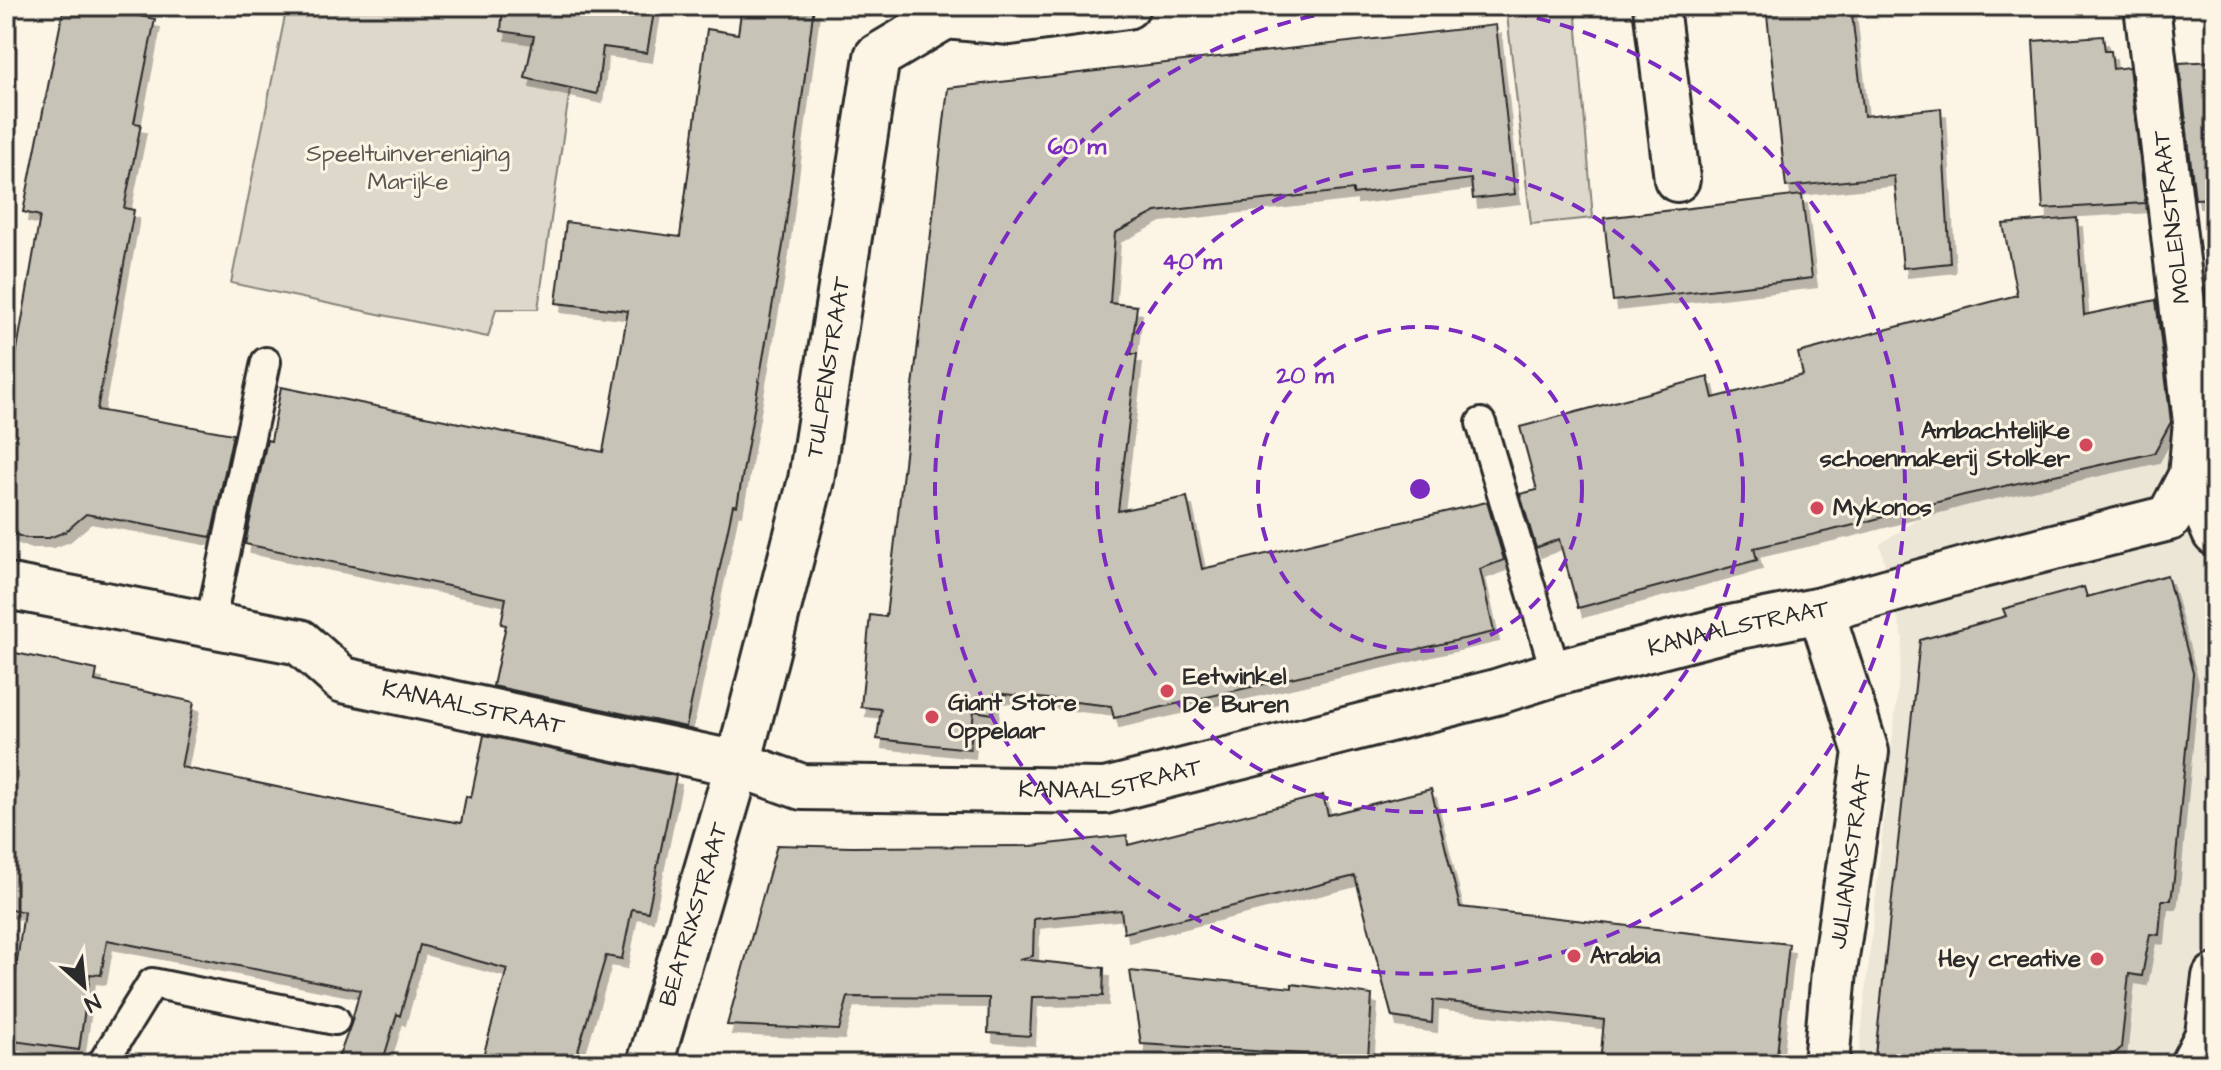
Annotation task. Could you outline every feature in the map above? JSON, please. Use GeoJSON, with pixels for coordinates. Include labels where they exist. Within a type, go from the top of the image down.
{"type":"FeatureCollection","features":[{"type":"Feature","properties":{"kind":"street"},"geometry":{"type":"LineString","coordinates":[[944,11],[1010,22],[1127,6]]}},
{"type":"Feature","properties":{"kind":"street"},"geometry":{"type":"LineString","coordinates":[[1656,6],[1677,179]]}},
{"type":"Feature","properties":{"kind":"street","name":"MOLENSTRAAT"},"geometry":{"type":"LineString","coordinates":[[2147,6],[2196,422],[2191,476]]}},
{"type":"Feature","properties":{"kind":"street","name":"TULPENSTRAAT"},"geometry":{"type":"LineString","coordinates":[[738,764],[811,480],[877,57],[944,11]]}},
{"type":"Feature","properties":{"kind":"street"},"geometry":{"type":"LineString","coordinates":[[2191,476],[2215,533]]}},
{"type":"Feature","properties":{"kind":"street","name":"KANAALSTRAAT"},"geometry":{"type":"LineString","coordinates":[[6,586],[300,642],[343,680],[738,764],[802,787],[1105,791],[1496,692],[1556,673],[1730,628],[1821,610],[2169,518],[2191,476]]}},
{"type":"Feature","properties":{"kind":"street","name":"JULIANASTRAAT"},"geometry":{"type":"LineString","coordinates":[[1821,610],[1866,752],[1834,971],[1826,1064]]}},
{"type":"Feature","properties":{"kind":"street","name":"BEATRIXSTRAAT"},"geometry":{"type":"LineString","coordinates":[[650,1064],[738,764]]}},
{"type":"Feature","properties":{"kind":"street"},"geometry":{"type":"LineString","coordinates":[[2193,1064],[2208,1035],[2215,977]]}},
{"type":"Feature","properties":{"kind":"lane"},"geometry":{"type":"LineString","coordinates":[[210,624],[266,362]]}},
{"type":"Feature","properties":{"kind":"lane"},"geometry":{"type":"LineString","coordinates":[[1481,423],[1556,673]]}},
{"type":"Feature","properties":{"kind":"lane"},"geometry":{"type":"LineString","coordinates":[[102,1064],[152,983],[335,1020]]}},
{"type":"Feature","properties":{"kind":"shaded area"},"geometry":{"type":"Polygon","coordinates":[[[2215,323],[2215,1064],[1858,1064],[1903,639],[1880,544],[2215,323]]]}},
{"type":"Feature","properties":{"kind":"green space","name":"Speeltuinvereniging Marijke"},"geometry":{"type":"Polygon","coordinates":[[[287,6],[582,6],[538,309],[496,309],[488,337],[231,283],[287,6]]]}},
{"type":"Feature","properties":{"kind":"green space"},"geometry":{"type":"Polygon","coordinates":[[[1553,6],[1575,6],[1593,218],[1531,224],[1507,15],[1553,6]]]}},
{"type":"Feature","properties":{"kind":"building"},"geometry":{"type":"Polygon","coordinates":[[[64,6],[91,6],[155,19],[134,123],[141,124],[124,208],[134,210],[97,410],[233,434],[211,537],[86,514],[65,532],[49,538],[25,538],[6,531],[6,413],[40,216],[23,212],[64,6]]]}},
{"type":"Feature","properties":{"kind":"building"},"geometry":{"type":"Polygon","coordinates":[[[503,6],[655,6],[647,53],[603,47],[597,94],[525,78],[534,36],[501,31],[503,6]]]}},
{"type":"Feature","properties":{"kind":"building"},"geometry":{"type":"Polygon","coordinates":[[[742,6],[814,6],[783,245],[737,506],[733,505],[686,727],[493,686],[506,625],[501,624],[506,598],[245,544],[281,387],[603,452],[628,311],[556,303],[566,222],[680,237],[707,29],[738,34],[742,6]]]}},
{"type":"Feature","properties":{"kind":"building"},"geometry":{"type":"Polygon","coordinates":[[[1766,6],[1851,6],[1864,116],[1941,108],[1950,263],[1903,268],[1894,176],[1786,187],[1766,6]]]}},
{"type":"Feature","properties":{"kind":"building"},"geometry":{"type":"Polygon","coordinates":[[[1496,25],[1515,194],[1473,199],[1471,179],[1353,194],[1353,190],[1156,212],[1115,233],[1110,303],[1137,306],[1131,354],[1137,354],[1118,511],[1187,497],[1202,569],[1487,502],[1504,560],[1480,569],[1494,632],[1114,718],[1111,706],[995,693],[993,714],[974,711],[970,749],[877,739],[881,709],[861,707],[870,615],[886,617],[948,88],[1496,25]]]}},
{"type":"Feature","properties":{"kind":"building"},"geometry":{"type":"Polygon","coordinates":[[[2103,36],[2105,51],[2111,51],[2113,69],[2129,67],[2145,203],[2043,209],[2033,41],[2103,36]]]}},
{"type":"Feature","properties":{"kind":"building"},"geometry":{"type":"Polygon","coordinates":[[[2215,61],[2215,198],[2195,199],[2179,63],[2215,61]]]}},
{"type":"Feature","properties":{"kind":"building"},"geometry":{"type":"Polygon","coordinates":[[[1802,195],[1812,278],[1613,301],[1604,218],[1802,195]]]}},
{"type":"Feature","properties":{"kind":"building"},"geometry":{"type":"Polygon","coordinates":[[[2077,218],[2084,315],[2156,300],[2171,422],[2154,453],[1964,495],[1754,548],[1757,560],[1578,608],[1559,539],[1536,548],[1520,494],[1537,490],[1520,427],[1708,377],[1713,398],[1803,375],[1798,353],[2017,295],[2003,224],[2077,218]]]}},
{"type":"Feature","properties":{"kind":"building"},"geometry":{"type":"Polygon","coordinates":[[[2215,288],[2215,353],[2213,356],[2206,290],[2215,288]]]}},
{"type":"Feature","properties":{"kind":"building"},"geometry":{"type":"Polygon","coordinates":[[[2167,575],[2193,673],[2174,879],[2171,900],[2162,900],[2159,935],[2150,934],[2142,976],[2129,974],[2121,1048],[2103,1064],[1874,1064],[1920,640],[2006,616],[2003,609],[2084,587],[2087,597],[2167,575]]]}},
{"type":"Feature","properties":{"kind":"building"},"geometry":{"type":"Polygon","coordinates":[[[6,651],[97,670],[95,681],[194,702],[181,767],[396,812],[461,823],[466,796],[471,798],[484,735],[676,776],[648,912],[632,909],[622,959],[606,956],[574,1064],[481,1064],[507,969],[420,945],[400,1016],[397,1014],[382,1064],[336,1064],[360,990],[107,940],[101,975],[90,974],[79,1050],[6,1040],[24,912],[6,908],[6,651]]]}},
{"type":"Feature","properties":{"kind":"building"},"geometry":{"type":"Polygon","coordinates":[[[1431,789],[1460,907],[1789,944],[1776,1064],[1600,1064],[1604,1020],[1433,1000],[1432,1023],[1392,1017],[1355,876],[1124,933],[1121,910],[1034,919],[1033,956],[1019,959],[1104,968],[1103,996],[1032,997],[1030,1036],[988,1033],[989,998],[848,997],[839,1030],[727,1025],[777,845],[1031,846],[1127,835],[1128,845],[1323,795],[1328,815],[1431,789]]]}},
{"type":"Feature","properties":{"kind":"building"},"geometry":{"type":"Polygon","coordinates":[[[1130,971],[1292,988],[1292,984],[1372,995],[1368,1058],[1141,1044],[1130,971]]]}},
{"type":"Feature","properties":{"kind":"place","name":"Ambachtelijke schoenmakerij Stolker"},"geometry":{"type":"Point","coordinates":[2086,445]}},
{"type":"Feature","properties":{"kind":"place","name":"Mykonos"},"geometry":{"type":"Point","coordinates":[1817,508]}},
{"type":"Feature","properties":{"kind":"place","name":"Eetwinkel De Buren"},"geometry":{"type":"Point","coordinates":[1167,691]}},
{"type":"Feature","properties":{"kind":"place","name":"Giant Store Oppelaar"},"geometry":{"type":"Point","coordinates":[932,717]}},
{"type":"Feature","properties":{"kind":"place","name":"Arabia"},"geometry":{"type":"Point","coordinates":[1574,956]}},
{"type":"Feature","properties":{"kind":"place","name":"Hey creative"},"geometry":{"type":"Point","coordinates":[2097,959]}}]}
